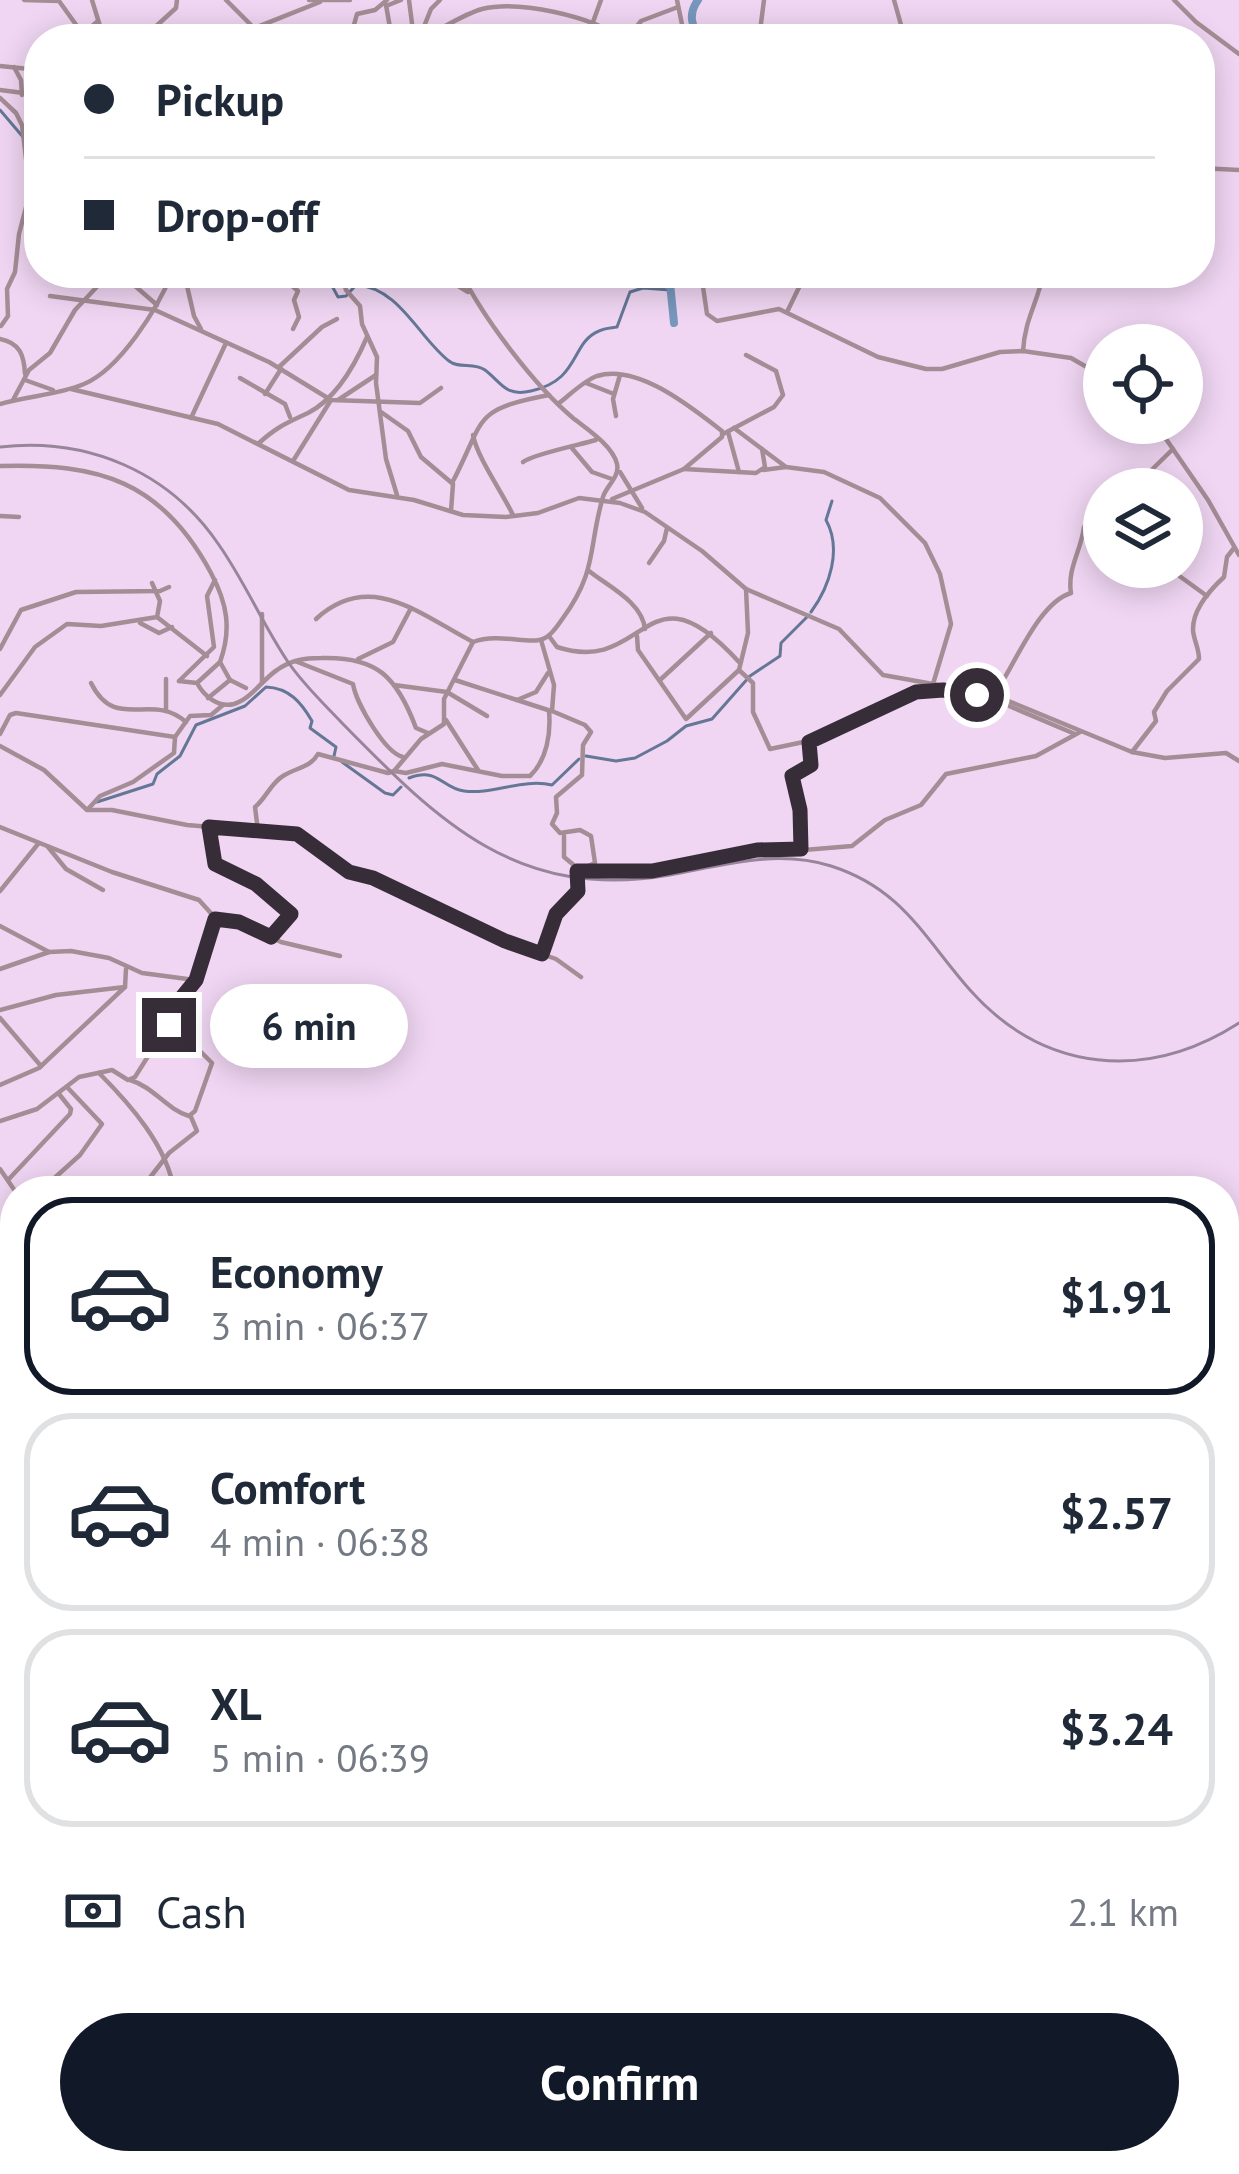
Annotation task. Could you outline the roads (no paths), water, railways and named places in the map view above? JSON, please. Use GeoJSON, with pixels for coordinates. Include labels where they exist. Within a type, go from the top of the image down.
{"type":"FeatureCollection","features":[{"type":"Feature","properties":{"kind":"street"},"geometry":{"type":"LineString","coordinates":[[26,0],[62,4],[73,24]]}},
{"type":"Feature","properties":{"kind":"street"},"geometry":{"type":"LineString","coordinates":[[92,0],[98,24]]}},
{"type":"Feature","properties":{"kind":"street"},"geometry":{"type":"LineString","coordinates":[[158,24],[176,8],[177,0]]}},
{"type":"Feature","properties":{"kind":"street"},"geometry":{"type":"LineString","coordinates":[[226,0],[250,24]]}},
{"type":"Feature","properties":{"kind":"street"},"geometry":{"type":"LineString","coordinates":[[309,0],[350,0]]}},
{"type":"Feature","properties":{"kind":"street"},"geometry":{"type":"LineString","coordinates":[[354,24],[357,14],[405,0]]}},
{"type":"Feature","properties":{"kind":"street"},"geometry":{"type":"LineString","coordinates":[[426,0],[431,9]]}},
{"type":"Feature","properties":{"kind":"street"},"geometry":{"type":"LineString","coordinates":[[423,24],[440,0]]}},
{"type":"Feature","properties":{"kind":"street"},"geometry":{"type":"LineString","coordinates":[[593,22],[602,0]]}},
{"type":"Feature","properties":{"kind":"street"},"geometry":{"type":"LineString","coordinates":[[1174,0],[1199,24]]}},
{"type":"Feature","properties":{"kind":"street"},"geometry":{"type":"LineString","coordinates":[[261,24],[320,2]]}},
{"type":"Feature","properties":{"kind":"street"},"geometry":{"type":"LineString","coordinates":[[638,24],[678,4]]}},
{"type":"Feature","properties":{"kind":"street"},"geometry":{"type":"LineString","coordinates":[[449,24],[485,8],[506,7],[597,24]]}},
{"type":"Feature","properties":{"kind":"street"},"geometry":{"type":"LineString","coordinates":[[94,24],[98,21]]}},
{"type":"Feature","properties":{"kind":"street"},"geometry":{"type":"LineString","coordinates":[[0,66],[24,68]]}},
{"type":"Feature","properties":{"kind":"street"},"geometry":{"type":"LineString","coordinates":[[0,94],[22,95],[14,67]]}},
{"type":"Feature","properties":{"kind":"street"},"geometry":{"type":"LineString","coordinates":[[0,94],[20,120],[24,149]]}},
{"type":"Feature","properties":{"kind":"street"},"geometry":{"type":"LineString","coordinates":[[1,326],[8,316],[7,290],[15,272],[24,215]]}},
{"type":"Feature","properties":{"kind":"street"},"geometry":{"type":"LineString","coordinates":[[13,400],[32,366],[50,353],[96,288]]}},
{"type":"Feature","properties":{"kind":"street"},"geometry":{"type":"LineString","coordinates":[[0,404],[71,389],[98,377],[156,308],[165,288]]}},
{"type":"Feature","properties":{"kind":"street"},"geometry":{"type":"LineString","coordinates":[[187,288],[202,329]]}},
{"type":"Feature","properties":{"kind":"street"},"geometry":{"type":"LineString","coordinates":[[293,329],[299,317],[294,288]]}},
{"type":"Feature","properties":{"kind":"street"},"geometry":{"type":"LineString","coordinates":[[345,288],[360,306],[376,357],[387,465],[398,497]]}},
{"type":"Feature","properties":{"kind":"street"},"geometry":{"type":"LineString","coordinates":[[461,288],[472,295]]}},
{"type":"Feature","properties":{"kind":"street"},"geometry":{"type":"LineString","coordinates":[[468,288],[549,395],[598,440],[645,512],[746,589],[839,629],[883,675],[994,695],[1079,734]]}},
{"type":"Feature","properties":{"kind":"street"},"geometry":{"type":"LineString","coordinates":[[703,288],[707,314],[718,321],[788,310],[878,357],[926,369],[1023,351],[1071,358],[1083,365]]}},
{"type":"Feature","properties":{"kind":"street"},"geometry":{"type":"LineString","coordinates":[[788,310],[799,288]]}},
{"type":"Feature","properties":{"kind":"street"},"geometry":{"type":"LineString","coordinates":[[1023,351],[1027,316],[1041,288]]}},
{"type":"Feature","properties":{"kind":"street"},"geometry":{"type":"LineString","coordinates":[[124,306],[134,289],[156,308],[280,368],[332,400],[420,403],[441,388]]}},
{"type":"Feature","properties":{"kind":"street"},"geometry":{"type":"LineString","coordinates":[[50,296],[156,308]]}},
{"type":"Feature","properties":{"kind":"street"},"geometry":{"type":"LineString","coordinates":[[265,394],[280,368],[322,326],[337,319]]}},
{"type":"Feature","properties":{"kind":"street"},"geometry":{"type":"LineString","coordinates":[[293,461],[367,337]]}},
{"type":"Feature","properties":{"kind":"street"},"geometry":{"type":"LineString","coordinates":[[0,339],[13,342],[21,352],[25,378]]}},
{"type":"Feature","properties":{"kind":"street"},"geometry":{"type":"LineString","coordinates":[[191,418],[226,343]]}},
{"type":"Feature","properties":{"kind":"street"},"geometry":{"type":"LineString","coordinates":[[606,500],[684,469],[728,431],[774,407],[783,394],[776,371],[746,355]]}},
{"type":"Feature","properties":{"kind":"street"},"geometry":{"type":"LineString","coordinates":[[616,416],[614,394],[620,374]]}},
{"type":"Feature","properties":{"kind":"street"},"geometry":{"type":"LineString","coordinates":[[558,404],[596,376],[620,374],[654,383],[786,467]]}},
{"type":"Feature","properties":{"kind":"street"},"geometry":{"type":"LineString","coordinates":[[259,443],[290,418],[376,375]]}},
{"type":"Feature","properties":{"kind":"street"},"geometry":{"type":"LineString","coordinates":[[25,378],[57,392]]}},
{"type":"Feature","properties":{"kind":"street"},"geometry":{"type":"LineString","coordinates":[[240,378],[285,404],[290,418]]}},
{"type":"Feature","properties":{"kind":"street"},"geometry":{"type":"LineString","coordinates":[[586,382],[614,394]]}},
{"type":"Feature","properties":{"kind":"street"},"geometry":{"type":"LineString","coordinates":[[71,389],[218,424],[349,490],[451,512],[513,516],[538,513],[573,499],[606,500],[645,512]]}},
{"type":"Feature","properties":{"kind":"street"},"geometry":{"type":"LineString","coordinates":[[451,512],[452,483],[472,435],[496,406],[549,395]]}},
{"type":"Feature","properties":{"kind":"street"},"geometry":{"type":"LineString","coordinates":[[380,412],[408,431],[421,457],[452,483]]}},
{"type":"Feature","properties":{"kind":"street"},"geometry":{"type":"LineString","coordinates":[[728,431],[739,473]]}},
{"type":"Feature","properties":{"kind":"street"},"geometry":{"type":"LineString","coordinates":[[472,435],[513,516]]}},
{"type":"Feature","properties":{"kind":"street"},"geometry":{"type":"LineString","coordinates":[[523,462],[532,455],[598,440]]}},
{"type":"Feature","properties":{"kind":"street"},"geometry":{"type":"LineString","coordinates":[[1170,444],[1239,555]]}},
{"type":"Feature","properties":{"kind":"street"},"geometry":{"type":"LineString","coordinates":[[572,447],[592,472],[613,479]]}},
{"type":"Feature","properties":{"kind":"street"},"geometry":{"type":"LineString","coordinates":[[761,448],[763,470]]}},
{"type":"Feature","properties":{"kind":"street"},"geometry":{"type":"LineString","coordinates":[[1154,468],[1173,449]]}},
{"type":"Feature","properties":{"kind":"street"},"geometry":{"type":"LineString","coordinates":[[0,466],[64,465],[123,482],[176,518],[215,580],[227,609],[220,662],[196,683]]}},
{"type":"Feature","properties":{"kind":"street"},"geometry":{"type":"LineString","coordinates":[[316,619],[335,605],[363,595],[412,608],[473,642],[502,636],[541,640],[549,636],[589,571],[618,467]]}},
{"type":"Feature","properties":{"kind":"street"},"geometry":{"type":"LineString","coordinates":[[684,469],[739,473],[786,467],[824,472],[868,492],[897,513],[926,543],[940,574],[951,619],[933,684]]}},
{"type":"Feature","properties":{"kind":"street"},"geometry":{"type":"LineString","coordinates":[[0,516],[19,517]]}},
{"type":"Feature","properties":{"kind":"street"},"geometry":{"type":"LineString","coordinates":[[649,563],[667,528]]}},
{"type":"Feature","properties":{"kind":"street"},"geometry":{"type":"LineString","coordinates":[[994,695],[1035,624],[1057,597],[1071,593],[1071,562],[1083,534]]}},
{"type":"Feature","properties":{"kind":"street"},"geometry":{"type":"LineString","coordinates":[[1132,752],[1154,725],[1153,714],[1168,691],[1199,658],[1193,628],[1207,596],[1225,578],[1227,557],[1234,548]]}},
{"type":"Feature","properties":{"kind":"street"},"geometry":{"type":"LineString","coordinates":[[589,571],[636,609],[645,629]]}},
{"type":"Feature","properties":{"kind":"street"},"geometry":{"type":"LineString","coordinates":[[209,653],[207,596],[215,580]]}},
{"type":"Feature","properties":{"kind":"street"},"geometry":{"type":"LineString","coordinates":[[152,583],[161,608],[157,617]]}},
{"type":"Feature","properties":{"kind":"street"},"geometry":{"type":"LineString","coordinates":[[0,649],[21,610],[76,592],[170,587]]}},
{"type":"Feature","properties":{"kind":"street"},"geometry":{"type":"LineString","coordinates":[[1196,588],[1207,596]]}},
{"type":"Feature","properties":{"kind":"street"},"geometry":{"type":"LineString","coordinates":[[637,636],[638,650],[683,718],[689,719],[740,666],[748,633],[746,589]]}},
{"type":"Feature","properties":{"kind":"street"},"geometry":{"type":"LineString","coordinates":[[224,652],[209,653],[178,681],[196,683],[208,698],[223,705],[238,703],[295,661],[358,658],[394,642],[412,608]]}},
{"type":"Feature","properties":{"kind":"street"},"geometry":{"type":"LineString","coordinates":[[262,614],[262,683]]}},
{"type":"Feature","properties":{"kind":"street"},"geometry":{"type":"LineString","coordinates":[[549,636],[557,646],[577,651],[619,644],[674,616],[690,619],[711,633],[753,683],[753,712],[768,747],[809,742],[925,689],[1002,703],[1132,752],[1165,758],[1226,753],[1239,761]]}},
{"type":"Feature","properties":{"kind":"street"},"geometry":{"type":"LineString","coordinates":[[0,695],[35,647],[67,624],[101,626],[157,617],[209,653]]}},
{"type":"Feature","properties":{"kind":"street"},"geometry":{"type":"LineString","coordinates":[[137,621],[159,633],[172,627]]}},
{"type":"Feature","properties":{"kind":"street"},"geometry":{"type":"LineString","coordinates":[[0,627],[10,626]]}},
{"type":"Feature","properties":{"kind":"street"},"geometry":{"type":"LineString","coordinates":[[660,680],[711,633]]}},
{"type":"Feature","properties":{"kind":"street"},"geometry":{"type":"LineString","coordinates":[[258,831],[254,812],[258,803],[278,779],[311,764],[318,754],[388,773],[442,764],[514,777],[535,772],[548,737],[555,688],[541,640]]}},
{"type":"Feature","properties":{"kind":"street"},"geometry":{"type":"LineString","coordinates":[[473,642],[443,704],[446,720],[478,770]]}},
{"type":"Feature","properties":{"kind":"street"},"geometry":{"type":"LineString","coordinates":[[619,644],[638,650]]}},
{"type":"Feature","properties":{"kind":"street"},"geometry":{"type":"LineString","coordinates":[[358,658],[394,685],[416,728],[428,733]]}},
{"type":"Feature","properties":{"kind":"street"},"geometry":{"type":"LineString","coordinates":[[295,661],[353,685],[388,750],[406,757]]}},
{"type":"Feature","properties":{"kind":"street"},"geometry":{"type":"LineString","coordinates":[[220,662],[230,680],[246,688]]}},
{"type":"Feature","properties":{"kind":"street"},"geometry":{"type":"LineString","coordinates":[[517,700],[536,692],[549,671]]}},
{"type":"Feature","properties":{"kind":"street"},"geometry":{"type":"LineString","coordinates":[[166,679],[166,710]]}},
{"type":"Feature","properties":{"kind":"street"},"geometry":{"type":"LineString","coordinates":[[208,698],[230,680]]}},
{"type":"Feature","properties":{"kind":"street"},"geometry":{"type":"LineString","coordinates":[[455,680],[579,722],[591,732],[583,745],[582,775],[556,797],[552,824],[563,834],[564,856],[575,866],[578,891],[556,914],[542,954]]}},
{"type":"Feature","properties":{"kind":"street"},"geometry":{"type":"LineString","coordinates":[[91,683],[102,701],[116,710],[166,710],[186,722]]}},
{"type":"Feature","properties":{"kind":"street"},"geometry":{"type":"LineString","coordinates":[[394,685],[447,692],[487,716]]}},
{"type":"Feature","properties":{"kind":"street"},"geometry":{"type":"LineString","coordinates":[[87,810],[100,796],[128,785],[174,753],[175,736],[190,716],[211,716],[223,705]]}},
{"type":"Feature","properties":{"kind":"street"},"geometry":{"type":"LineString","coordinates":[[0,734],[16,713],[175,736]]}},
{"type":"Feature","properties":{"kind":"street"},"geometry":{"type":"LineString","coordinates":[[394,771],[446,720]]}},
{"type":"Feature","properties":{"kind":"street"},"geometry":{"type":"LineString","coordinates":[[577,871],[652,871],[757,850],[820,850],[856,844],[873,827],[921,805],[946,774],[1036,756],[1079,734]]}},
{"type":"Feature","properties":{"kind":"street"},"geometry":{"type":"LineString","coordinates":[[801,849],[800,810],[792,776],[811,765],[809,742]]}},
{"type":"Feature","properties":{"kind":"street"},"geometry":{"type":"LineString","coordinates":[[0,746],[44,770],[87,810],[297,834],[349,872],[373,878],[571,967],[581,977]]}},
{"type":"Feature","properties":{"kind":"street"},"geometry":{"type":"LineString","coordinates":[[0,827],[112,872],[199,900],[215,919],[239,922],[271,937],[340,956]]}},
{"type":"Feature","properties":{"kind":"street"},"geometry":{"type":"LineString","coordinates":[[209,827],[215,864],[256,884],[291,913],[271,937]]}},
{"type":"Feature","properties":{"kind":"street"},"geometry":{"type":"LineString","coordinates":[[563,834],[580,830],[593,841],[595,863],[577,871]]}},
{"type":"Feature","properties":{"kind":"street"},"geometry":{"type":"LineString","coordinates":[[0,891],[39,842]]}},
{"type":"Feature","properties":{"kind":"street"},"geometry":{"type":"LineString","coordinates":[[49,847],[66,869],[103,890]]}},
{"type":"Feature","properties":{"kind":"street"},"geometry":{"type":"LineString","coordinates":[[0,874],[9,879]]}},
{"type":"Feature","properties":{"kind":"street"},"geometry":{"type":"LineString","coordinates":[[130,1080],[195,980],[215,919]]}},
{"type":"Feature","properties":{"kind":"street"},"geometry":{"type":"LineString","coordinates":[[0,926],[50,952]]}},
{"type":"Feature","properties":{"kind":"street"},"geometry":{"type":"LineString","coordinates":[[0,969],[50,952],[83,952],[164,978],[195,980]]}},
{"type":"Feature","properties":{"kind":"street"},"geometry":{"type":"LineString","coordinates":[[0,1085],[41,1066],[125,987],[127,967]]}},
{"type":"Feature","properties":{"kind":"street"},"geometry":{"type":"LineString","coordinates":[[41,1066],[0,1014],[56,995],[125,987]]}},
{"type":"Feature","properties":{"kind":"street"},"geometry":{"type":"LineString","coordinates":[[151,1176],[197,1130],[191,1116],[212,1063],[189,1040],[173,1014]]}},
{"type":"Feature","properties":{"kind":"street"},"geometry":{"type":"LineString","coordinates":[[0,1121],[25,1115],[79,1077],[113,1070],[144,1084],[191,1116]]}},
{"type":"Feature","properties":{"kind":"street"},"geometry":{"type":"LineString","coordinates":[[99,1072],[144,1126],[169,1176]]}},
{"type":"Feature","properties":{"kind":"street"},"geometry":{"type":"LineString","coordinates":[[57,1176],[80,1155],[102,1124],[66,1087]]}},
{"type":"Feature","properties":{"kind":"street"},"geometry":{"type":"LineString","coordinates":[[12,1176],[70,1114],[59,1094]]}},
{"type":"Feature","properties":{"kind":"waterway"},"geometry":{"type":"LineString","coordinates":[[693,24],[698,0]]}},
{"type":"Feature","properties":{"kind":"waterway"},"geometry":{"type":"LineString","coordinates":[[0,110],[24,137]]}},
{"type":"Feature","properties":{"kind":"waterway"},"geometry":{"type":"LineString","coordinates":[[333,288],[338,297],[353,288]]}},
{"type":"Feature","properties":{"kind":"waterway"},"geometry":{"type":"LineString","coordinates":[[371,288],[396,304],[449,361],[481,368],[515,392],[559,379],[590,337],[617,327],[630,292],[643,288]]}},
{"type":"Feature","properties":{"kind":"waterway"},"geometry":{"type":"LineString","coordinates":[[643,288],[670,290]]}},
{"type":"Feature","properties":{"kind":"waterway"},"geometry":{"type":"LineString","coordinates":[[670,288],[674,323]]}},
{"type":"Feature","properties":{"kind":"waterway"},"geometry":{"type":"LineString","coordinates":[[811,612],[832,567],[833,543],[826,520],[832,501]]}},
{"type":"Feature","properties":{"kind":"waterway"},"geometry":{"type":"LineString","coordinates":[[586,756],[616,761],[635,758],[686,726],[712,719],[750,676],[780,656],[781,643],[809,615]]}},
{"type":"Feature","properties":{"kind":"waterway"},"geometry":{"type":"LineString","coordinates":[[97,802],[153,784],[157,774],[180,756],[196,725],[245,706],[266,687],[288,693],[299,702],[312,721],[310,728],[336,747],[334,756]]}},
{"type":"Feature","properties":{"kind":"waterway"},"geometry":{"type":"LineString","coordinates":[[409,778],[434,776],[456,789],[475,792],[552,785],[579,759]]}},
{"type":"Feature","properties":{"kind":"waterway"},"geometry":{"type":"LineString","coordinates":[[342,762],[385,793],[393,795],[401,787]]}},
{"type":"Feature","properties":{"kind":"railway"},"geometry":{"type":"LineString","coordinates":[[0,447],[32,445],[94,454],[123,464],[176,497],[219,545],[288,662],[321,701],[413,793],[449,822],[525,865],[568,876],[616,880],[771,859],[831,866],[856,876],[894,902],[999,1018],[1030,1038],[1098,1060],[1169,1054],[1239,1023]]}}]}
